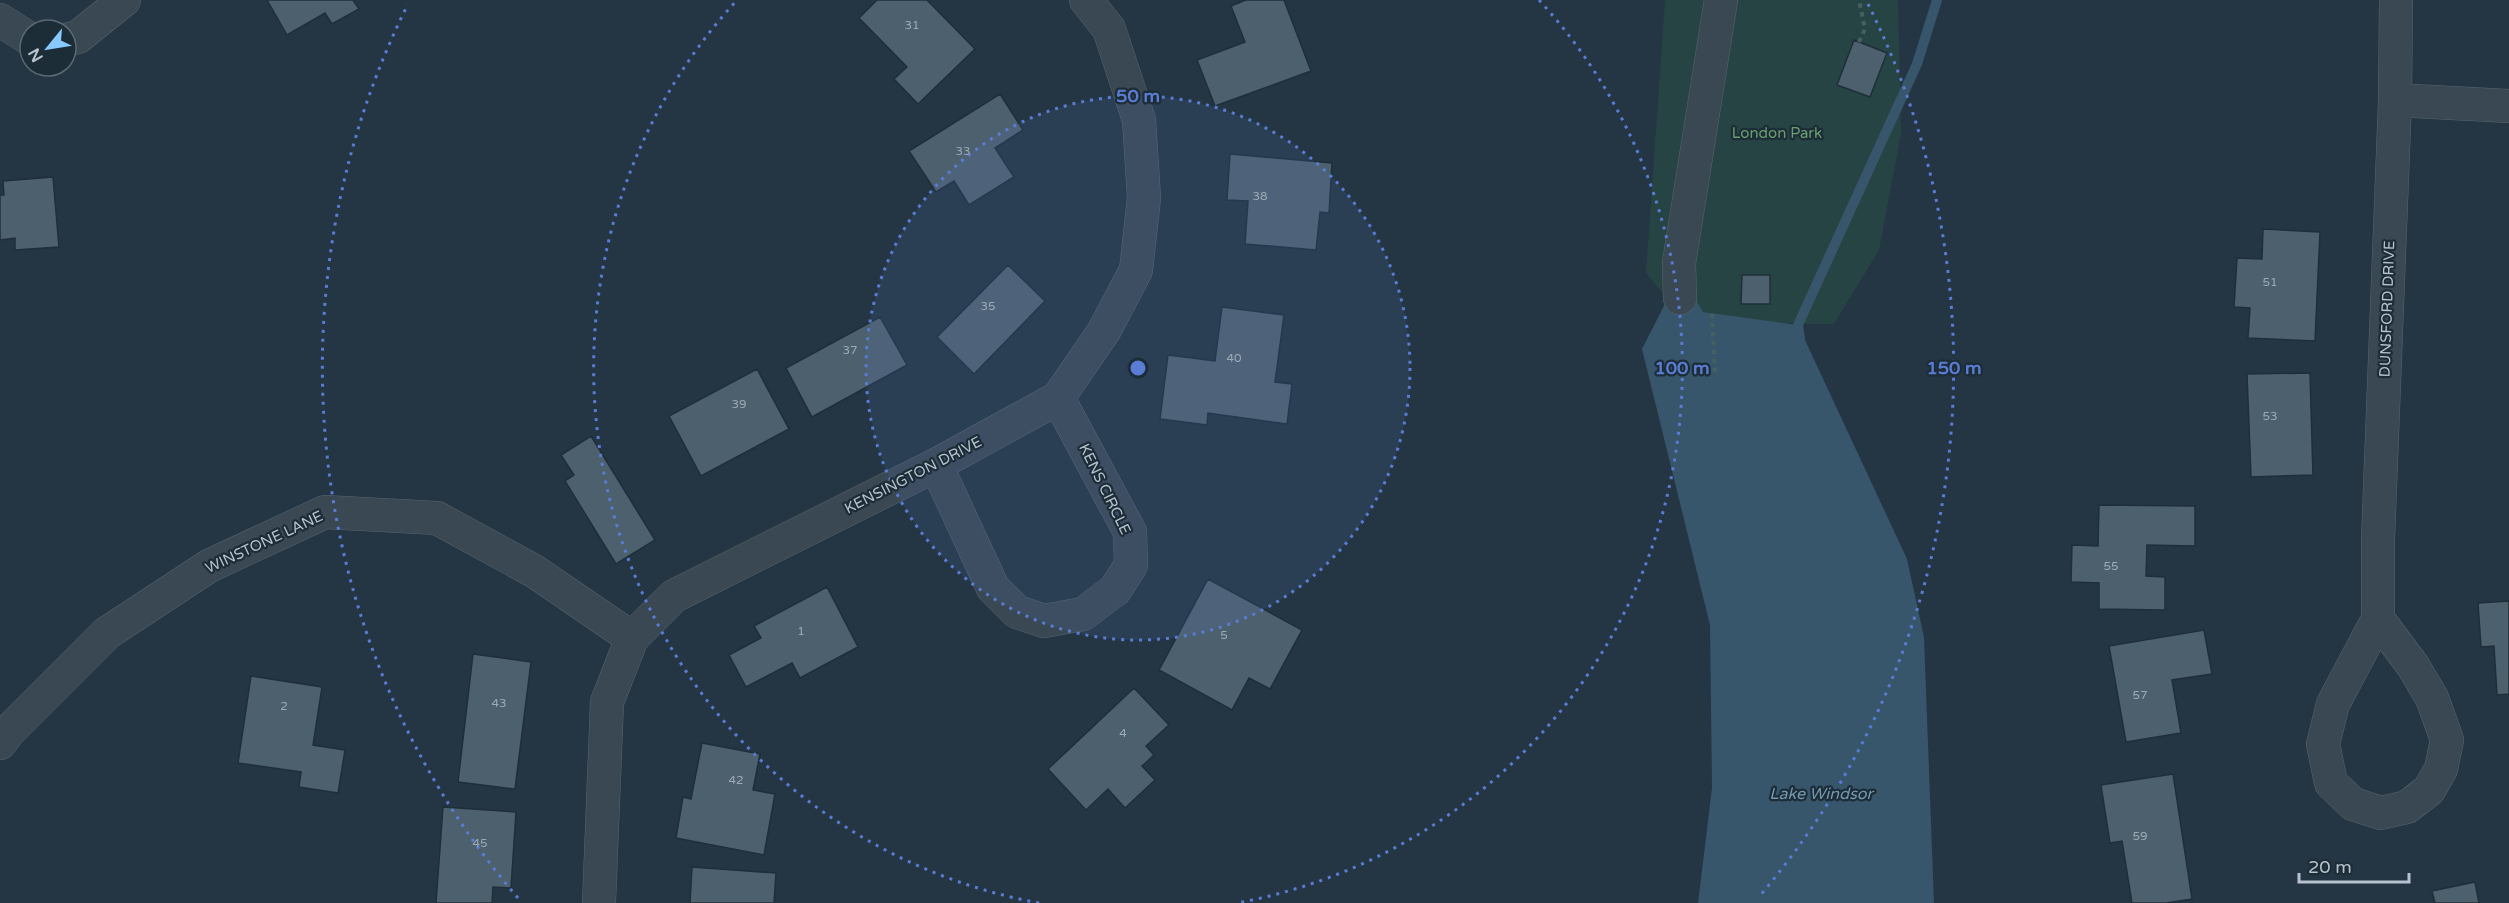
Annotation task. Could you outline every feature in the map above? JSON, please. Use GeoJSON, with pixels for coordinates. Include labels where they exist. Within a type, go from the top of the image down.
{"type":"FeatureCollection","features":[{"type":"Feature","properties":{"kind":"street"},"geometry":{"type":"LineString","coordinates":[[78,37],[123,0]]}},
{"type":"Feature","properties":{"kind":"street","name":"KENSINGTON DRIVE"},"geometry":{"type":"LineString","coordinates":[[599,903],[607,702],[632,638],[674,596],[936,465],[1058,398],[1104,331],[1136,270],[1144,198],[1139,120],[1109,29],[1086,0]]}},
{"type":"Feature","properties":{"kind":"street"},"geometry":{"type":"LineString","coordinates":[[1680,298],[1679,263],[1721,0]]}},
{"type":"Feature","properties":{"kind":"street","name":"DUNSFORD DRIVE"},"geometry":{"type":"LineString","coordinates":[[2378,619],[2413,666],[2432,698],[2447,740],[2441,769],[2428,790],[2407,807],[2381,813],[2353,804],[2331,783],[2323,744],[2332,704],[2378,619],[2378,539],[2395,100],[2396,0]]}},
{"type":"Feature","properties":{"kind":"street"},"geometry":{"type":"LineString","coordinates":[[0,20],[18,31]]}},
{"type":"Feature","properties":{"kind":"street"},"geometry":{"type":"LineString","coordinates":[[2395,100],[2509,106]]}},
{"type":"Feature","properties":{"kind":"street","name":"KENS CIRCLE"},"geometry":{"type":"LineString","coordinates":[[936,465],[993,588],[1017,612],[1044,621],[1083,614],[1115,590],[1131,565],[1130,532],[1058,398]]}},
{"type":"Feature","properties":{"kind":"street","name":"WINSTONE LANE"},"geometry":{"type":"LineString","coordinates":[[0,743],[9,731],[107,633],[209,566],[325,512],[437,518],[534,571],[632,638]]}},
{"type":"Feature","properties":{"kind":"path"},"geometry":{"type":"LineString","coordinates":[[1859,0],[1865,29],[1859,42]]}},
{"type":"Feature","properties":{"kind":"path"},"geometry":{"type":"LineString","coordinates":[[1712,314],[1714,375]]}},
{"type":"Feature","properties":{"kind":"green space","name":"London Park"},"geometry":{"type":"Polygon","coordinates":[[[1665,0],[1898,0],[1901,134],[1879,250],[1834,324],[1748,320],[1701,311],[1682,305],[1668,297],[1646,273],[1665,0]]]}},
{"type":"Feature","properties":{"kind":"water","name":"Lake Windsor"},"geometry":{"type":"Polygon","coordinates":[[[1694,297],[1703,312],[1798,325],[1907,559],[1924,637],[1934,903],[1698,903],[1712,788],[1710,625],[1642,349],[1668,298],[1694,297]]]}},
{"type":"Feature","properties":{"kind":"building"},"geometry":{"type":"Polygon","coordinates":[[[267,0],[353,0],[359,9],[332,24],[325,13],[287,35],[267,0]]]}},
{"type":"Feature","properties":{"kind":"building"},"geometry":{"type":"Polygon","coordinates":[[[877,0],[927,0],[975,49],[918,104],[894,79],[907,67],[859,18],[877,0]]]}},
{"type":"Feature","properties":{"kind":"building"},"geometry":{"type":"Polygon","coordinates":[[[1246,0],[1284,0],[1311,71],[1215,106],[1197,60],[1245,42],[1231,6],[1246,0]]]}},
{"type":"Feature","properties":{"kind":"building"},"geometry":{"type":"Polygon","coordinates":[[[1854,40],[1887,53],[1870,97],[1837,85],[1854,40]]]}},
{"type":"Feature","properties":{"kind":"building"},"geometry":{"type":"Polygon","coordinates":[[[1000,94],[1023,130],[995,148],[1014,177],[969,205],[954,181],[936,192],[909,151],[1000,94]]]}},
{"type":"Feature","properties":{"kind":"building"},"geometry":{"type":"Polygon","coordinates":[[[1230,154],[1332,163],[1329,213],[1320,212],[1316,250],[1245,244],[1248,201],[1227,200],[1230,154]]]}},
{"type":"Feature","properties":{"kind":"building"},"geometry":{"type":"Polygon","coordinates":[[[53,177],[59,247],[15,250],[15,238],[0,240],[0,195],[4,195],[3,181],[53,177]]]}},
{"type":"Feature","properties":{"kind":"building"},"geometry":{"type":"Polygon","coordinates":[[[2263,229],[2320,232],[2315,341],[2248,338],[2250,308],[2234,307],[2237,258],[2262,259],[2263,229]]]}},
{"type":"Feature","properties":{"kind":"building"},"geometry":{"type":"Polygon","coordinates":[[[1008,265],[1045,301],[974,374],[937,337],[1008,265]]]}},
{"type":"Feature","properties":{"kind":"building"},"geometry":{"type":"Polygon","coordinates":[[[1742,275],[1770,275],[1770,304],[1741,304],[1742,275]]]}},
{"type":"Feature","properties":{"kind":"building"},"geometry":{"type":"Polygon","coordinates":[[[1222,307],[1284,315],[1275,382],[1292,384],[1287,424],[1208,413],[1207,425],[1160,419],[1168,355],[1215,361],[1222,307]]]}},
{"type":"Feature","properties":{"kind":"building"},"geometry":{"type":"Polygon","coordinates":[[[880,317],[907,365],[812,417],[786,368],[880,317]]]}},
{"type":"Feature","properties":{"kind":"building"},"geometry":{"type":"Polygon","coordinates":[[[757,369],[789,429],[701,476],[669,416],[757,369]]]}},
{"type":"Feature","properties":{"kind":"building"},"geometry":{"type":"Polygon","coordinates":[[[2310,373],[2313,475],[2251,477],[2247,374],[2310,373]]]}},
{"type":"Feature","properties":{"kind":"building"},"geometry":{"type":"Polygon","coordinates":[[[591,436],[655,540],[616,564],[565,481],[574,475],[561,455],[591,436]]]}},
{"type":"Feature","properties":{"kind":"building"},"geometry":{"type":"Polygon","coordinates":[[[2099,505],[2195,506],[2195,546],[2147,545],[2146,576],[2165,577],[2165,610],[2099,609],[2099,583],[2071,582],[2072,545],[2098,546],[2099,505]]]}},
{"type":"Feature","properties":{"kind":"building"},"geometry":{"type":"Polygon","coordinates":[[[1208,579],[1302,630],[1270,689],[1249,678],[1232,710],[1159,670],[1208,579]]]}},
{"type":"Feature","properties":{"kind":"building"},"geometry":{"type":"Polygon","coordinates":[[[827,587],[858,647],[800,678],[792,663],[746,687],[729,655],[761,638],[754,626],[827,587]]]}},
{"type":"Feature","properties":{"kind":"building"},"geometry":{"type":"Polygon","coordinates":[[[2509,601],[2509,694],[2497,695],[2494,646],[2481,647],[2478,603],[2509,601]]]}},
{"type":"Feature","properties":{"kind":"building"},"geometry":{"type":"Polygon","coordinates":[[[2204,630],[2212,674],[2172,680],[2181,733],[2126,742],[2109,646],[2204,630]]]}},
{"type":"Feature","properties":{"kind":"building"},"geometry":{"type":"Polygon","coordinates":[[[473,654],[531,662],[515,789],[458,782],[473,654]]]}},
{"type":"Feature","properties":{"kind":"building"},"geometry":{"type":"Polygon","coordinates":[[[251,676],[322,687],[313,745],[345,750],[338,793],[299,787],[301,772],[238,763],[251,676]]]}},
{"type":"Feature","properties":{"kind":"building"},"geometry":{"type":"Polygon","coordinates":[[[1134,688],[1169,725],[1146,746],[1154,755],[1142,766],[1155,780],[1125,808],[1108,789],[1086,810],[1048,769],[1134,688]]]}},
{"type":"Feature","properties":{"kind":"building"},"geometry":{"type":"Polygon","coordinates":[[[702,743],[760,754],[753,790],[775,794],[764,855],[676,838],[683,797],[691,799],[702,743]]]}},
{"type":"Feature","properties":{"kind":"building"},"geometry":{"type":"Polygon","coordinates":[[[2173,774],[2192,899],[2166,903],[2132,903],[2122,841],[2110,843],[2101,785],[2173,774]]]}},
{"type":"Feature","properties":{"kind":"building"},"geometry":{"type":"Polygon","coordinates":[[[443,807],[516,812],[511,888],[493,887],[492,903],[436,903],[443,807]]]}},
{"type":"Feature","properties":{"kind":"building"},"geometry":{"type":"Polygon","coordinates":[[[692,867],[776,873],[774,903],[690,903],[692,867]]]}},
{"type":"Feature","properties":{"kind":"building"},"geometry":{"type":"Polygon","coordinates":[[[2475,882],[2479,903],[2435,903],[2432,891],[2475,882]]]}},
{"type":"Feature","properties":{"kind":"waterway"},"geometry":{"type":"LineString","coordinates":[[1800,339],[1798,325],[1917,64],[1937,0]]}}]}
